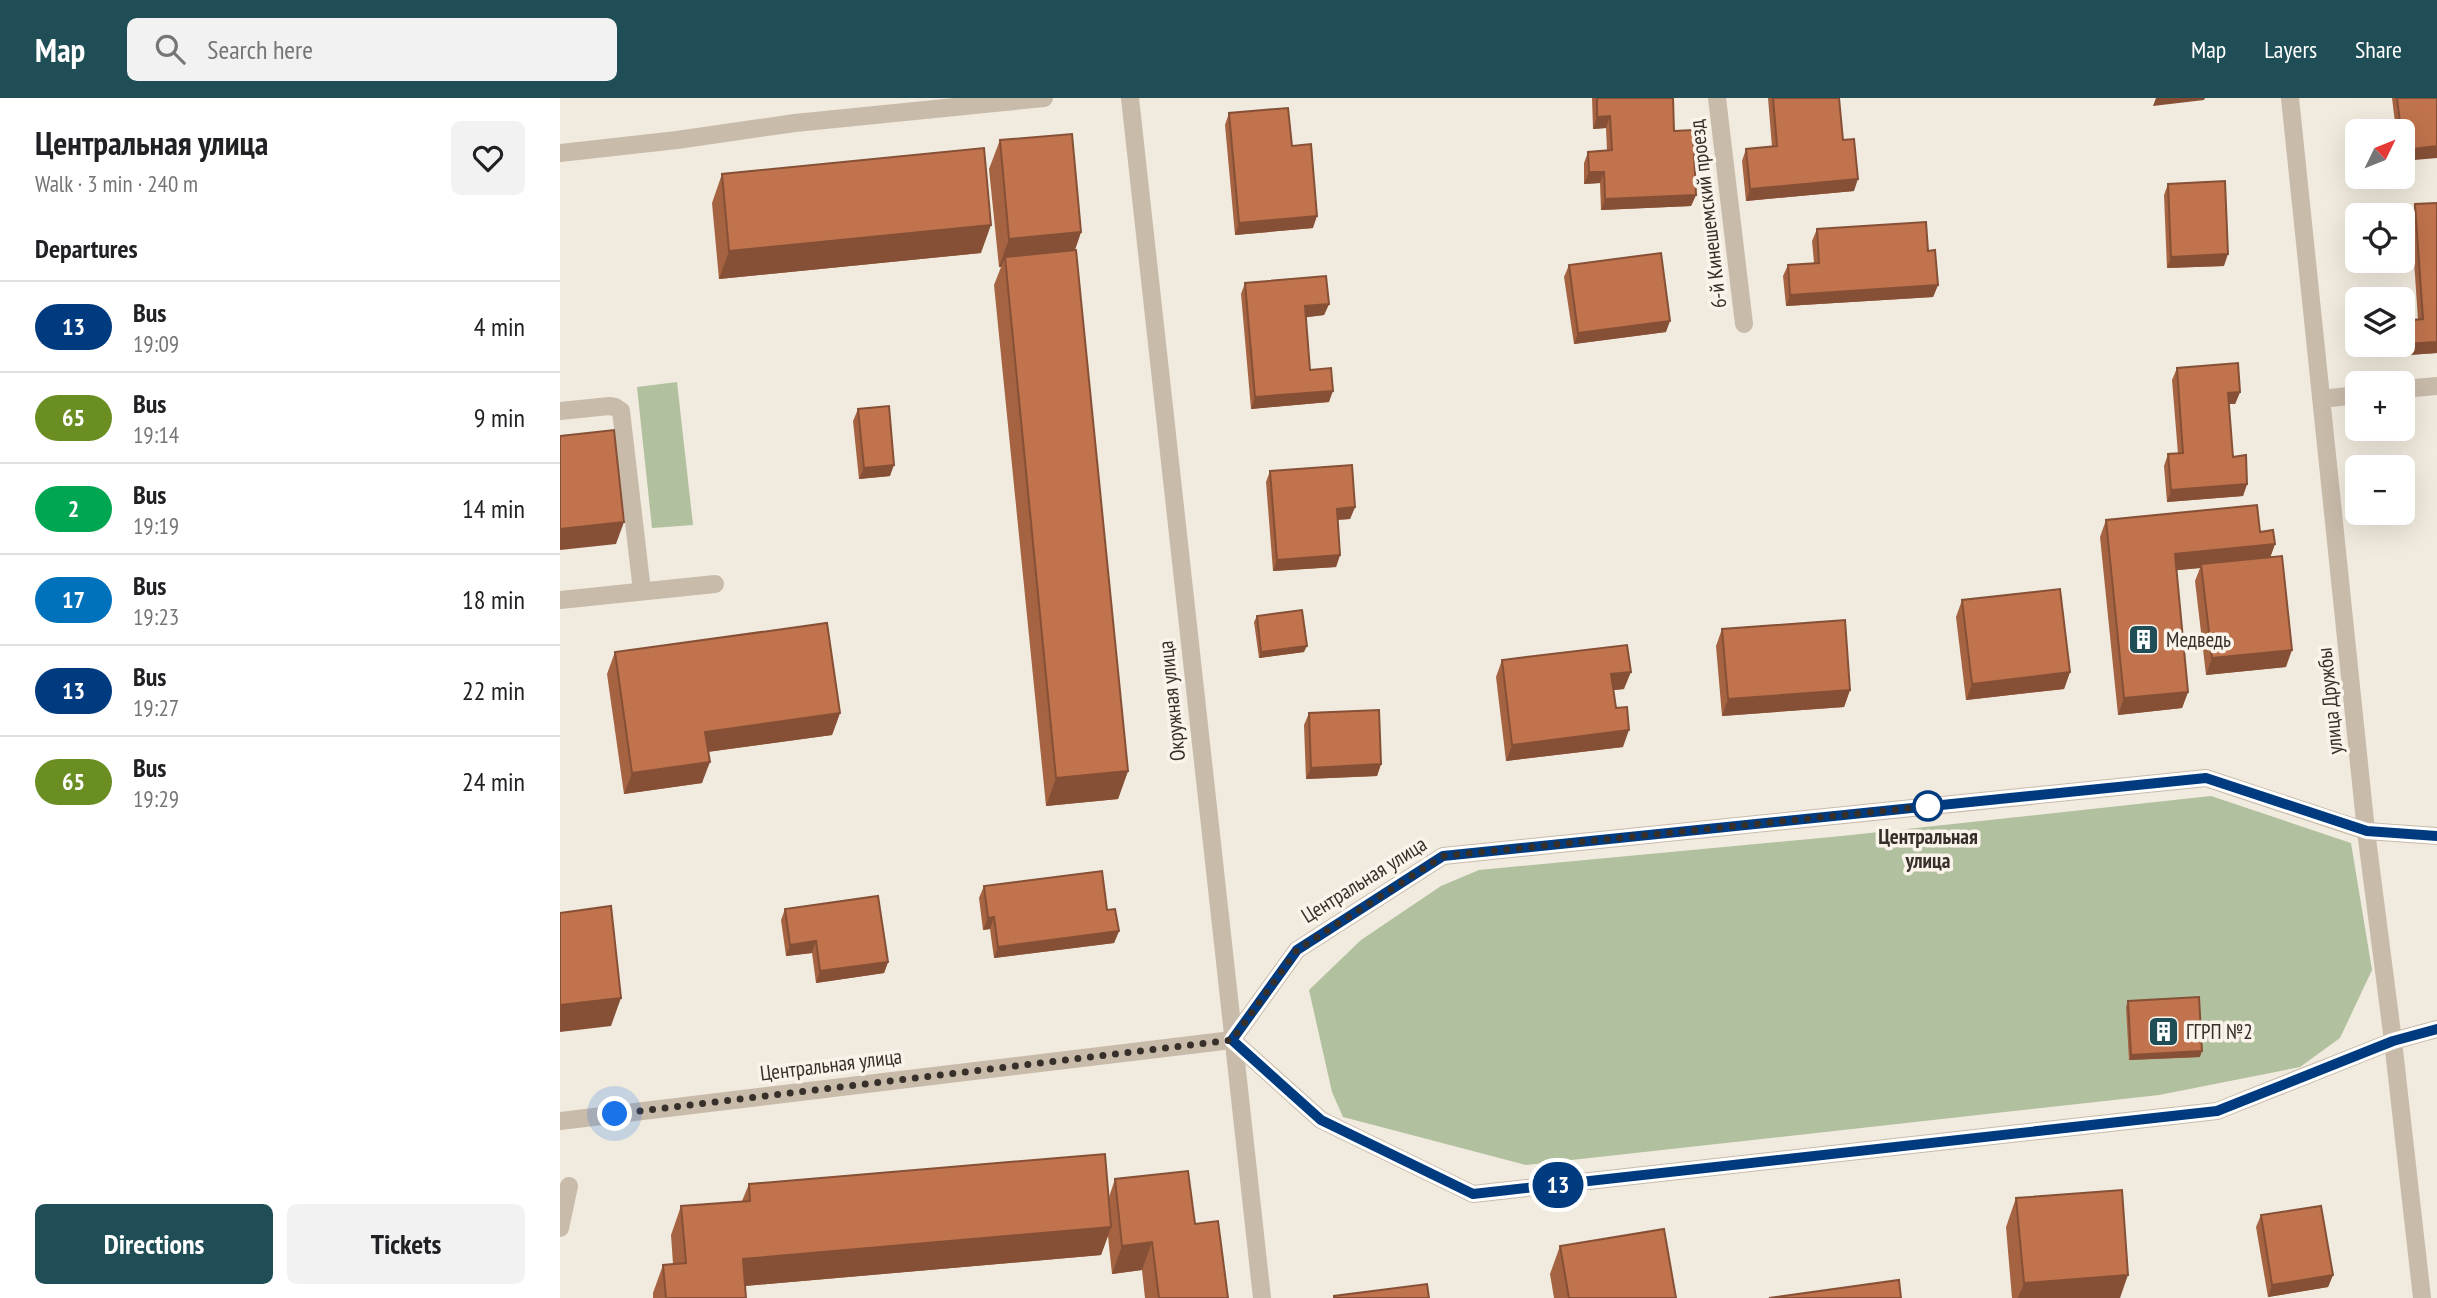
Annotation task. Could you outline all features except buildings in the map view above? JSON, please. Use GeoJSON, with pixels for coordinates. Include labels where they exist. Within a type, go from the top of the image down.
{"type":"FeatureCollection","features":[{"type":"Feature","properties":{"kind":"street"},"geometry":{"type":"LineString","coordinates":[[560,153],[794,123],[1044,98]]}},
{"type":"Feature","properties":{"kind":"street","name":"Окружная улица"},"geometry":{"type":"LineString","coordinates":[[1130,98],[1262,1298]]}},
{"type":"Feature","properties":{"kind":"street","name":"6-й Кинешемский проезд"},"geometry":{"type":"LineString","coordinates":[[1717,98],[1744,324]]}},
{"type":"Feature","properties":{"kind":"street","name":"улица Дружбы"},"geometry":{"type":"LineString","coordinates":[[2291,98],[2367,831],[2422,1298]]}},
{"type":"Feature","properties":{"kind":"street"},"geometry":{"type":"LineString","coordinates":[[2415,389],[2437,386]]}},
{"type":"Feature","properties":{"kind":"street"},"geometry":{"type":"LineString","coordinates":[[2322,399],[2345,396]]}},
{"type":"Feature","properties":{"kind":"street"},"geometry":{"type":"LineString","coordinates":[[560,411],[609,406],[621,411],[642,591]]}},
{"type":"Feature","properties":{"kind":"street"},"geometry":{"type":"LineString","coordinates":[[560,600],[715,584]]}},
{"type":"Feature","properties":{"kind":"street","name":"Центральная улица"},"geometry":{"type":"LineString","coordinates":[[560,1121],[1232,1040],[1297,950],[1443,856],[2206,778],[2367,831],[2437,836]]}},
{"type":"Feature","properties":{"kind":"street"},"geometry":{"type":"LineString","coordinates":[[1232,1040],[1321,1120],[1473,1194],[2217,1111],[2393,1041],[2437,1029]]}},
{"type":"Feature","properties":{"kind":"street"},"geometry":{"type":"LineString","coordinates":[[560,1228],[569,1186]]}},
{"type":"Feature","properties":{"kind":"green space"},"geometry":{"type":"Polygon","coordinates":[[[677,382],[693,525],[652,528],[637,387],[677,382]]]}},
{"type":"Feature","properties":{"kind":"green space"},"geometry":{"type":"Polygon","coordinates":[[[2211,796],[2351,843],[2372,970],[2340,1038],[2300,1067],[2159,1095],[1526,1165],[1343,1117],[1332,1092],[1309,990],[1361,940],[1441,886],[1479,870],[1842,836],[2211,796]]]}},
{"type":"Feature","properties":{"kind":"bus line","name":"13"},"geometry":{"type":"LineString","coordinates":[[2437,836],[2367,831],[2206,778],[1443,856],[1297,950],[1232,1040],[1321,1120],[1473,1194],[2217,1111],[2393,1041],[2437,1029]]}},
{"type":"Feature","properties":{"kind":"place","name":"Медведь"},"geometry":{"type":"Point","coordinates":[2143,640]}},
{"type":"Feature","properties":{"kind":"place","name":"Центральная улица"},"geometry":{"type":"Point","coordinates":[1928,806]}},
{"type":"Feature","properties":{"kind":"place","name":"ГГРП №2"},"geometry":{"type":"Point","coordinates":[2163,1032]}},
{"type":"Feature","properties":{"kind":"route"},"geometry":{"type":"LineString","coordinates":[[615,1114],[1232,1040],[1297,950],[1443,856],[1931,806],[1928,806]]}}]}
